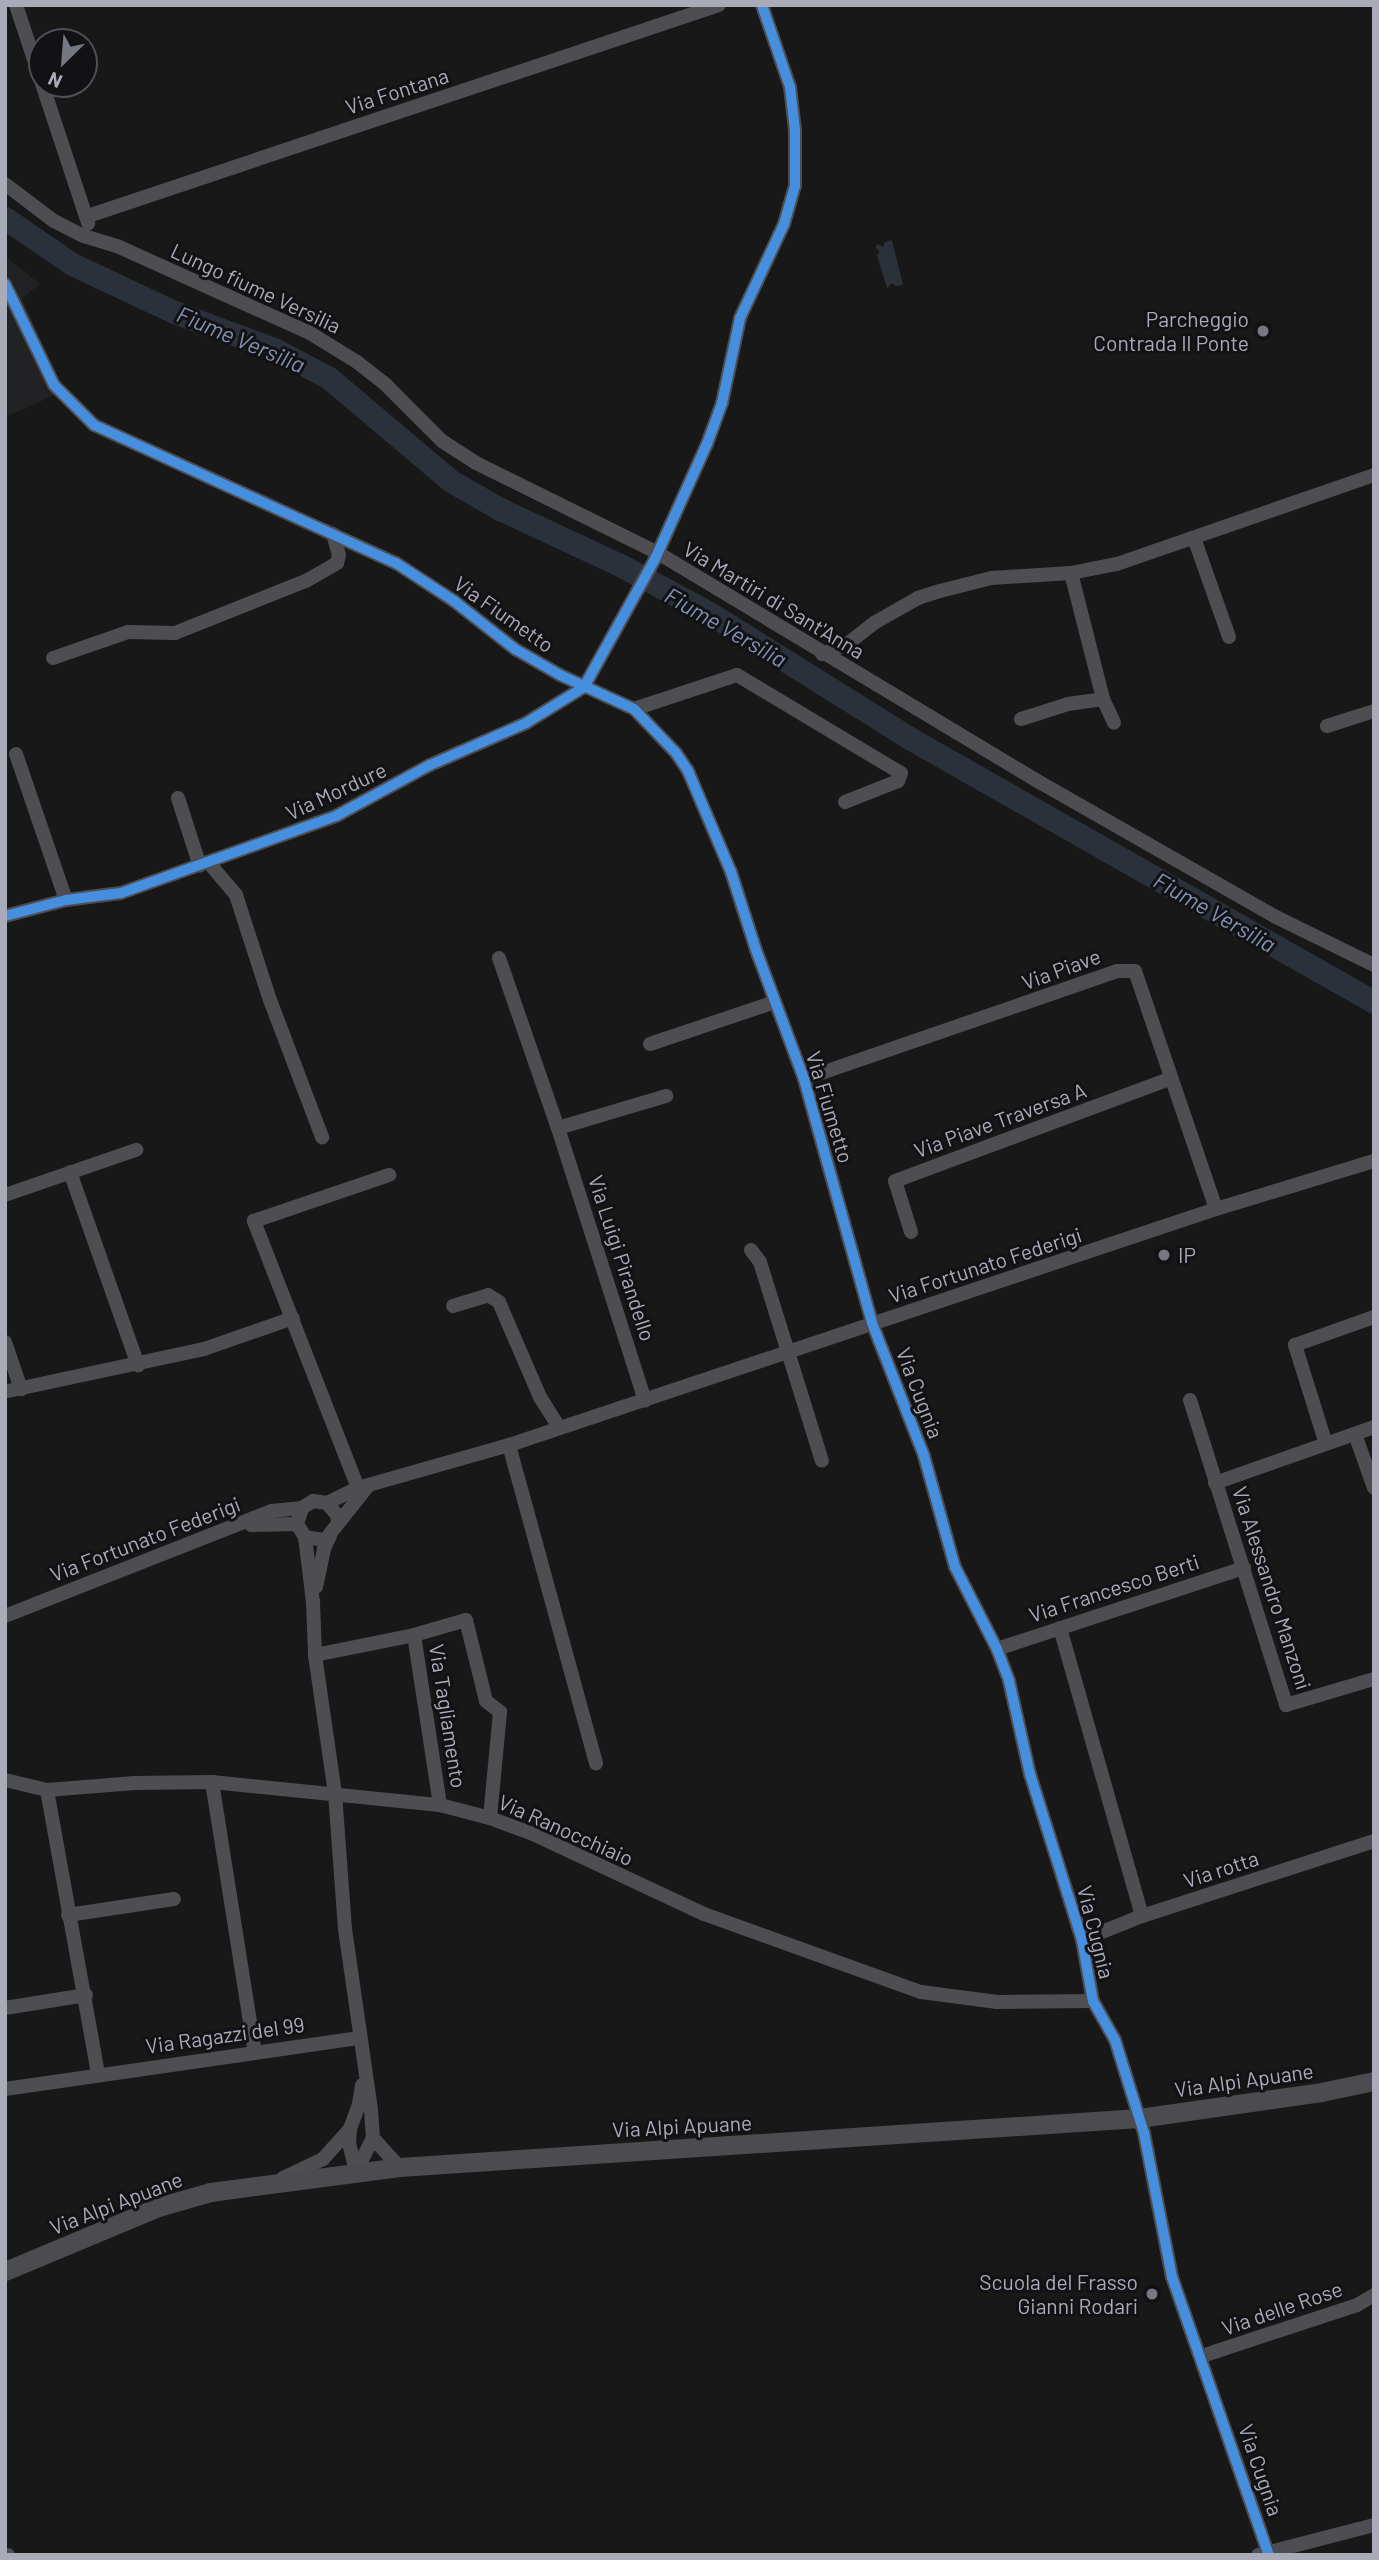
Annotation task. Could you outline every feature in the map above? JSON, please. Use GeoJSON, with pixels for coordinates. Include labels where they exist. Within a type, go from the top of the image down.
{"type":"FeatureCollection","features":[{"type":"Feature","properties":{"kind":"main road","name":"Via Alpi Apuane"},"geometry":{"type":"LineString","coordinates":[[5,2271],[158,2207],[210,2192],[399,2167],[1139,2118],[1321,2092],[1374,2081]]}},
{"type":"Feature","properties":{"kind":"street"},"geometry":{"type":"LineString","coordinates":[[16,5],[88,216],[84,236]]}},
{"type":"Feature","properties":{"kind":"street","name":"Via Fontana"},"geometry":{"type":"LineString","coordinates":[[88,216],[719,5]]}},
{"type":"Feature","properties":{"kind":"street","name":"Via Martiri di Sant'Anna"},"geometry":{"type":"LineString","coordinates":[[762,5],[790,87],[795,130],[794,186],[783,224],[740,318],[722,403],[657,556],[1157,850],[1276,917],[1374,965]]}},
{"type":"Feature","properties":{"kind":"street","name":"Lungo fiume Versilia"},"geometry":{"type":"LineString","coordinates":[[5,184],[54,220],[84,236],[117,246],[310,333],[357,362],[386,385],[442,441],[476,463],[657,556]]}},
{"type":"Feature","properties":{"kind":"street","name":"Via Fiumetto"},"geometry":{"type":"LineString","coordinates":[[5,284],[54,385],[94,425],[396,563],[454,601],[515,649],[584,687],[634,709],[676,752],[699,793],[731,872],[804,1079],[872,1323]]}},
{"type":"Feature","properties":{"kind":"street"},"geometry":{"type":"LineString","coordinates":[[822,654],[846,645],[874,623],[918,598],[940,590],[991,578],[1071,573],[1117,564],[1374,475]]}},
{"type":"Feature","properties":{"kind":"street"},"geometry":{"type":"LineString","coordinates":[[52,658],[128,632],[176,633],[306,581],[337,563],[339,555],[333,534]]}},
{"type":"Feature","properties":{"kind":"street"},"geometry":{"type":"LineString","coordinates":[[1194,538],[1229,637]]}},
{"type":"Feature","properties":{"kind":"street","name":"Via Mordure"},"geometry":{"type":"LineString","coordinates":[[5,916],[66,900],[121,893],[204,865],[336,816],[430,765],[526,723],[584,687],[657,556]]}},
{"type":"Feature","properties":{"kind":"street"},"geometry":{"type":"LineString","coordinates":[[1071,573],[1103,699],[1114,723]]}},
{"type":"Feature","properties":{"kind":"street"},"geometry":{"type":"LineString","coordinates":[[634,709],[737,675],[901,772],[898,781],[845,802]]}},
{"type":"Feature","properties":{"kind":"street"},"geometry":{"type":"LineString","coordinates":[[1021,719],[1068,704],[1103,699]]}},
{"type":"Feature","properties":{"kind":"street"},"geometry":{"type":"LineString","coordinates":[[1327,726],[1374,711]]}},
{"type":"Feature","properties":{"kind":"street"},"geometry":{"type":"LineString","coordinates":[[16,754],[66,900]]}},
{"type":"Feature","properties":{"kind":"street"},"geometry":{"type":"LineString","coordinates":[[178,798],[204,865],[236,895],[270,1000],[322,1137]]}},
{"type":"Feature","properties":{"kind":"street","name":"Via Luigi Pirandello"},"geometry":{"type":"LineString","coordinates":[[499,958],[558,1128],[645,1400]]}},
{"type":"Feature","properties":{"kind":"street","name":"Via Piave"},"geometry":{"type":"LineString","coordinates":[[804,1079],[1117,971],[1135,971],[1216,1209]]}},
{"type":"Feature","properties":{"kind":"street"},"geometry":{"type":"LineString","coordinates":[[650,1044],[775,1002]]}},
{"type":"Feature","properties":{"kind":"street","name":"Via Piave Traversa A"},"geometry":{"type":"LineString","coordinates":[[911,1232],[895,1181],[1170,1079]]}},
{"type":"Feature","properties":{"kind":"street"},"geometry":{"type":"LineString","coordinates":[[558,1128],[666,1096]]}},
{"type":"Feature","properties":{"kind":"street"},"geometry":{"type":"LineString","coordinates":[[5,1195],[136,1150]]}},
{"type":"Feature","properties":{"kind":"street","name":"Via Fortunato Federigi"},"geometry":{"type":"LineString","coordinates":[[327,1503],[363,1486],[509,1445],[1216,1209],[1374,1161]]}},
{"type":"Feature","properties":{"kind":"street"},"geometry":{"type":"LineString","coordinates":[[70,1172],[138,1365]]}},
{"type":"Feature","properties":{"kind":"street"},"geometry":{"type":"LineString","coordinates":[[313,1602],[318,1568],[330,1536],[363,1486],[254,1222],[389,1175]]}},
{"type":"Feature","properties":{"kind":"street"},"geometry":{"type":"LineString","coordinates":[[751,1250],[760,1262],[822,1461]]}},
{"type":"Feature","properties":{"kind":"street"},"geometry":{"type":"LineString","coordinates":[[453,1306],[488,1295],[499,1302],[540,1397],[559,1428]]}},
{"type":"Feature","properties":{"kind":"street"},"geometry":{"type":"LineString","coordinates":[[1326,1444],[1294,1345],[1374,1317]]}},
{"type":"Feature","properties":{"kind":"street"},"geometry":{"type":"LineString","coordinates":[[5,1342],[15,1390],[138,1365],[247,1336],[293,1318]]}},
{"type":"Feature","properties":{"kind":"street","name":"Via Cugnia"},"geometry":{"type":"LineString","coordinates":[[872,1323],[924,1456],[955,1567],[997,1649],[1009,1681],[1030,1774],[1082,1940],[1093,2001],[1115,2040],[1139,2118],[1172,2277],[1202,2356],[1265,2554]]}},
{"type":"Feature","properties":{"kind":"street","name":"Via Alessandro Manzoni"},"geometry":{"type":"LineString","coordinates":[[1190,1400],[1286,1705],[1374,1679]]}},
{"type":"Feature","properties":{"kind":"street"},"geometry":{"type":"LineString","coordinates":[[1215,1483],[1374,1427]]}},
{"type":"Feature","properties":{"kind":"street"},"geometry":{"type":"LineString","coordinates":[[1355,1434],[1374,1488]]}},
{"type":"Feature","properties":{"kind":"street"},"geometry":{"type":"LineString","coordinates":[[509,1445],[596,1763]]}},
{"type":"Feature","properties":{"kind":"street"},"geometry":{"type":"LineString","coordinates":[[338,1522],[337,1515],[327,1503],[313,1501],[302,1508],[301,1530],[313,1602],[315,1655],[335,1793],[345,1929],[373,2138],[399,2167]]}},
{"type":"Feature","properties":{"kind":"street","name":"Via Fortunato Federigi"},"geometry":{"type":"LineString","coordinates":[[5,1616],[152,1557],[243,1525],[272,1511],[302,1508]]}},
{"type":"Feature","properties":{"kind":"street"},"geometry":{"type":"LineString","coordinates":[[243,1525],[301,1530],[318,1541],[330,1536]]}},
{"type":"Feature","properties":{"kind":"street","name":"Via Francesco Berti"},"geometry":{"type":"LineString","coordinates":[[997,1649],[1244,1568]]}},
{"type":"Feature","properties":{"kind":"street"},"geometry":{"type":"LineString","coordinates":[[315,1655],[414,1635],[467,1620],[486,1701],[500,1712],[490,1818]]}},
{"type":"Feature","properties":{"kind":"street"},"geometry":{"type":"LineString","coordinates":[[1060,1628],[1142,1916]]}},
{"type":"Feature","properties":{"kind":"street","name":"Via Tagliamento"},"geometry":{"type":"LineString","coordinates":[[414,1635],[440,1805]]}},
{"type":"Feature","properties":{"kind":"street","name":"Via Ranocchiaio"},"geometry":{"type":"LineString","coordinates":[[5,1780],[47,1790],[212,1782],[440,1805],[490,1818],[704,1914],[921,1992],[997,2002],[1093,2001]]}},
{"type":"Feature","properties":{"kind":"street"},"geometry":{"type":"LineString","coordinates":[[212,1782],[255,2053]]}},
{"type":"Feature","properties":{"kind":"street"},"geometry":{"type":"LineString","coordinates":[[47,1790],[68,1915],[86,1995],[98,2074]]}},
{"type":"Feature","properties":{"kind":"street","name":"Via rotta"},"geometry":{"type":"LineString","coordinates":[[1082,1940],[1142,1916],[1374,1842]]}},
{"type":"Feature","properties":{"kind":"street"},"geometry":{"type":"LineString","coordinates":[[68,1915],[174,1899]]}},
{"type":"Feature","properties":{"kind":"street"},"geometry":{"type":"LineString","coordinates":[[5,2008],[86,1995]]}},
{"type":"Feature","properties":{"kind":"street","name":"Via Ragazzi del 99"},"geometry":{"type":"LineString","coordinates":[[5,2090],[98,2074],[359,2038]]}},
{"type":"Feature","properties":{"kind":"street"},"geometry":{"type":"LineString","coordinates":[[356,2172],[349,2143],[350,2129],[359,2104],[363,2070]]}},
{"type":"Feature","properties":{"kind":"street"},"geometry":{"type":"LineString","coordinates":[[272,2184],[323,2159],[350,2129]]}},
{"type":"Feature","properties":{"kind":"street"},"geometry":{"type":"LineString","coordinates":[[356,2172],[373,2138]]}},
{"type":"Feature","properties":{"kind":"street","name":"Via delle Rose"},"geometry":{"type":"LineString","coordinates":[[1202,2356],[1357,2305],[1374,2295]]}},
{"type":"Feature","properties":{"kind":"street"},"geometry":{"type":"LineString","coordinates":[[1265,2554],[1374,2525]]}},
{"type":"Feature","properties":{"kind":"shaded area"},"geometry":{"type":"Polygon","coordinates":[[[892,240],[903,285],[896,286],[892,283],[887,288],[877,255],[880,252],[875,247],[878,244],[883,247],[885,242],[892,240]]]}},
{"type":"Feature","properties":{"kind":"shaded area"},"geometry":{"type":"Polygon","coordinates":[[[5,256],[40,284],[22,298],[64,391],[5,417],[5,256]]]}},
{"type":"Feature","properties":{"kind":"waterway","name":"Fiume Versilia"},"geometry":{"type":"LineString","coordinates":[[5,218],[72,264],[174,312],[274,349],[329,378],[451,481],[500,509],[622,566],[711,614],[911,739],[1374,1002]]}},
{"type":"Feature","properties":{"kind":"cycle path"},"geometry":{"type":"LineString","coordinates":[[5,916],[66,900],[121,893],[336,816],[430,765],[526,723],[584,687],[655,559],[707,444],[722,403],[740,318],[784,224],[795,186],[795,130],[790,87],[762,5]]}},
{"type":"Feature","properties":{"kind":"cycle path"},"geometry":{"type":"LineString","coordinates":[[5,284],[54,385],[94,425],[396,563],[454,601],[515,649],[560,675],[634,709],[676,753],[688,771],[731,872],[756,950],[804,1079],[872,1323],[924,1456],[955,1567],[997,1649],[1009,1681],[1030,1774],[1082,1940],[1093,2001],[1115,2040],[1144,2133],[1172,2277],[1269,2555]]}},
{"type":"Feature","properties":{"kind":"place","name":"Parcheggio Contrada Il Ponte"},"geometry":{"type":"Point","coordinates":[1263,331]}},
{"type":"Feature","properties":{"kind":"place","name":"IP"},"geometry":{"type":"Point","coordinates":[1164,1255]}},
{"type":"Feature","properties":{"kind":"place","name":"Scuola del Frasso Gianni Rodari"},"geometry":{"type":"Point","coordinates":[1152,2294]}}]}
